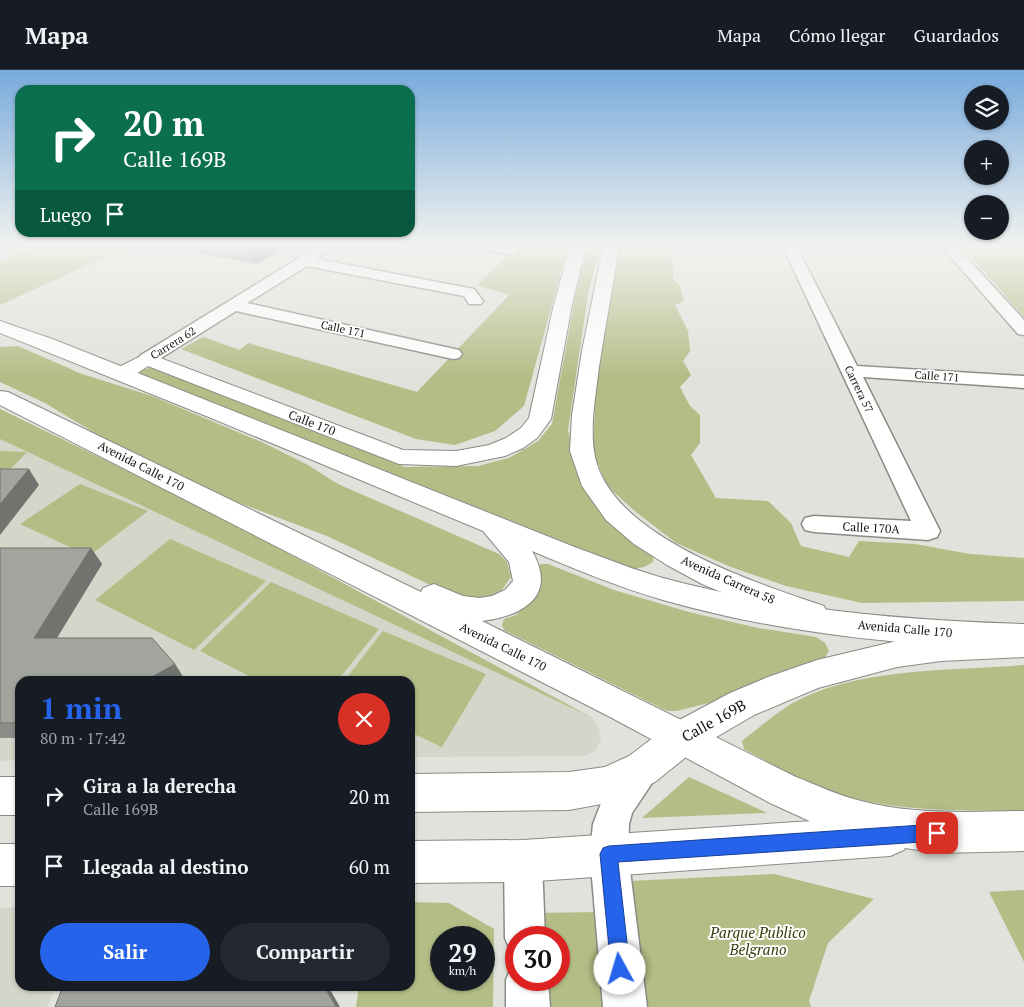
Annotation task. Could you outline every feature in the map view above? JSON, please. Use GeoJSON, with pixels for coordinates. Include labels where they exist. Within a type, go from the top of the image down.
{"type":"FeatureCollection","features":[{"type":"Feature","properties":{"kind":"main road","name":"Calle 170"},"geometry":{"type":"LineString","coordinates":[[147,359],[399,456],[440,460],[482,454],[517,443],[534,430],[540,419],[566,291]]}},
{"type":"Feature","properties":{"kind":"main road","name":"Avenida Carrera 58"},"geometry":{"type":"LineString","coordinates":[[603,291],[582,405],[582,456],[594,488],[613,511],[637,534],[690,565],[766,598],[831,621]]}},
{"type":"Feature","properties":{"kind":"main road","name":"Avenida Calle 170"},"geometry":{"type":"LineString","coordinates":[[0,327],[227,416],[483,521],[629,578],[685,595],[747,608],[887,628],[1024,637]]}},
{"type":"Feature","properties":{"kind":"main road"},"geometry":{"type":"LineString","coordinates":[[0,343],[21,342],[111,370]]}},
{"type":"Feature","properties":{"kind":"main road","name":"Carrera 62"},"geometry":{"type":"LineString","coordinates":[[111,370],[147,359]]}},
{"type":"Feature","properties":{"kind":"main road","name":"Avenida Calle 170"},"geometry":{"type":"LineString","coordinates":[[0,397],[683,737],[783,790],[830,810],[861,822],[937,833],[1024,831]]}},
{"type":"Feature","properties":{"kind":"main road"},"geometry":{"type":"LineString","coordinates":[[253,522],[360,561],[449,603],[467,609],[488,609],[508,603],[523,591],[528,580],[527,569],[522,556],[511,542],[483,521]]}},
{"type":"Feature","properties":{"kind":"main road","name":"Calle 169B"},"geometry":{"type":"LineString","coordinates":[[415,793],[569,791],[608,785],[642,769],[683,737],[742,704],[780,687],[817,674],[897,654],[941,648],[1024,644]]}},
{"type":"Feature","properties":{"kind":"main road"},"geometry":{"type":"LineString","coordinates":[[0,796],[15,796]]}},
{"type":"Feature","properties":{"kind":"main road"},"geometry":{"type":"LineString","coordinates":[[415,862],[523,861],[937,833]]}},
{"type":"Feature","properties":{"kind":"main road"},"geometry":{"type":"LineString","coordinates":[[0,865],[15,865]]}},
{"type":"Feature","properties":{"kind":"street","name":"Carrera 62"},"geometry":{"type":"LineString","coordinates":[[147,359],[256,291]]}},
{"type":"Feature","properties":{"kind":"street"},"geometry":{"type":"LineString","coordinates":[[462,291],[469,292],[475,301]]}},
{"type":"Feature","properties":{"kind":"street","name":"Carrera 57"},"geometry":{"type":"LineString","coordinates":[[811,291],[928,531]]}},
{"type":"Feature","properties":{"kind":"street"},"geometry":{"type":"LineString","coordinates":[[989,291],[1024,330]]}},
{"type":"Feature","properties":{"kind":"street","name":"Calle 171"},"geometry":{"type":"LineString","coordinates":[[233,305],[453,354]]}},
{"type":"Feature","properties":{"kind":"street","name":"Calle 171"},"geometry":{"type":"LineString","coordinates":[[850,371],[1024,382]]}},
{"type":"Feature","properties":{"kind":"street","name":"Calle 170A"},"geometry":{"type":"LineString","coordinates":[[814,524],[928,531]]}},
{"type":"Feature","properties":{"kind":"street"},"geometry":{"type":"LineString","coordinates":[[624,1007],[609,854],[611,824],[617,804],[642,769]]}},
{"type":"Feature","properties":{"kind":"street"},"geometry":{"type":"LineString","coordinates":[[523,861],[525,926]]}},
{"type":"Feature","properties":{"kind":"street"},"geometry":{"type":"LineString","coordinates":[[527,991],[528,1007]]}},
{"type":"Feature","properties":{"kind":"shaded area"},"geometry":{"type":"Polygon","coordinates":[[[0,439],[591,717],[599,728],[601,740],[596,750],[585,756],[415,757],[415,676],[15,676],[15,760],[0,761],[0,439]]]}},
{"type":"Feature","properties":{"kind":"shaded area"},"geometry":{"type":"Polygon","coordinates":[[[15,907],[15,991],[54,991],[47,1007],[0,1007],[0,908],[15,907]]]}},
{"type":"Feature","properties":{"kind":"green space"},"geometry":{"type":"Polygon","coordinates":[[[0,291],[31,291],[0,305],[0,291]]]}},
{"type":"Feature","properties":{"kind":"green space"},"geometry":{"type":"Polygon","coordinates":[[[495,291],[556,291],[524,406],[495,431],[455,445],[416,439],[181,349],[203,337],[240,350],[248,343],[417,392],[509,295],[495,291]]]}},
{"type":"Feature","properties":{"kind":"green space"},"geometry":{"type":"Polygon","coordinates":[[[589,291],[568,430],[578,469],[654,552],[653,562],[644,567],[632,569],[568,546],[140,373],[141,370],[154,367],[405,467],[478,466],[509,458],[538,441],[552,424],[576,292],[589,291]]]}},
{"type":"Feature","properties":{"kind":"green space"},"geometry":{"type":"Polygon","coordinates":[[[612,291],[681,291],[684,301],[675,305],[688,331],[690,351],[683,361],[691,375],[680,387],[690,406],[700,415],[700,443],[691,455],[716,498],[768,501],[791,523],[801,546],[849,557],[859,541],[915,544],[970,554],[1024,558],[1024,601],[862,603],[786,586],[731,567],[676,543],[636,512],[607,486],[593,451],[596,383],[612,291]]]}},
{"type":"Feature","properties":{"kind":"green space"},"geometry":{"type":"Polygon","coordinates":[[[1001,291],[1024,291],[1024,317],[1001,291]]]}},
{"type":"Feature","properties":{"kind":"green space"},"geometry":{"type":"Polygon","coordinates":[[[18,346],[82,374],[152,396],[264,443],[308,465],[338,484],[499,554],[507,562],[511,577],[499,594],[483,601],[445,592],[327,536],[216,494],[108,441],[45,403],[0,382],[0,347],[18,346]]]}},
{"type":"Feature","properties":{"kind":"green space"},"geometry":{"type":"Polygon","coordinates":[[[0,409],[202,507],[591,717],[0,439],[0,409]]]}},
{"type":"Feature","properties":{"kind":"green space"},"geometry":{"type":"Polygon","coordinates":[[[0,451],[27,452],[0,480],[0,451]]]}},
{"type":"Feature","properties":{"kind":"green space"},"geometry":{"type":"Polygon","coordinates":[[[80,484],[148,511],[89,556],[20,524],[80,484]]]}},
{"type":"Feature","properties":{"kind":"green space"},"geometry":{"type":"Polygon","coordinates":[[[170,539],[266,581],[194,650],[95,600],[170,539]]]}},
{"type":"Feature","properties":{"kind":"green space"},"geometry":{"type":"Polygon","coordinates":[[[541,564],[548,564],[614,590],[689,612],[758,628],[816,637],[825,643],[829,651],[824,659],[800,665],[775,675],[736,696],[677,711],[667,711],[504,630],[502,625],[504,619],[516,615],[540,590],[541,577],[538,568],[541,564]]]}},
{"type":"Feature","properties":{"kind":"green space"},"geometry":{"type":"Polygon","coordinates":[[[271,582],[379,629],[341,676],[249,676],[200,651],[271,582]]]}},
{"type":"Feature","properties":{"kind":"green space"},"geometry":{"type":"Polygon","coordinates":[[[383,631],[486,674],[442,747],[415,734],[415,676],[348,676],[383,631]]]}},
{"type":"Feature","properties":{"kind":"green space"},"geometry":{"type":"Polygon","coordinates":[[[1024,665],[1024,812],[932,809],[864,801],[816,786],[744,749],[742,741],[791,704],[817,692],[845,683],[904,673],[1024,665]]]}},
{"type":"Feature","properties":{"kind":"green space"},"geometry":{"type":"Polygon","coordinates":[[[689,777],[767,813],[642,818],[689,777]]]}},
{"type":"Feature","properties":{"kind":"green space","name":"Parque Publico Belgrano"},"geometry":{"type":"Polygon","coordinates":[[[774,874],[874,899],[828,943],[809,1001],[811,1007],[644,1007],[629,881],[774,874]]]}},
{"type":"Feature","properties":{"kind":"green space"},"geometry":{"type":"Polygon","coordinates":[[[1024,890],[1024,962],[989,892],[1024,890]]]}},
{"type":"Feature","properties":{"kind":"green space"},"geometry":{"type":"Polygon","coordinates":[[[415,902],[449,903],[489,926],[430,926],[430,991],[493,991],[493,1007],[356,1007],[358,991],[415,991],[415,902]]]}},
{"type":"Feature","properties":{"kind":"green space"},"geometry":{"type":"Polygon","coordinates":[[[600,912],[608,1007],[538,1007],[537,991],[570,991],[570,926],[534,926],[533,913],[600,912]]]}},
{"type":"Feature","properties":{"kind":"building"},"geometry":{"type":"Polygon","coordinates":[[[0,469],[29,469],[0,504],[0,469]]]}},
{"type":"Feature","properties":{"kind":"building"},"geometry":{"type":"Polygon","coordinates":[[[0,548],[91,548],[34,638],[152,638],[175,664],[154,676],[15,676],[15,723],[0,723],[0,548]]]}},
{"type":"Feature","properties":{"kind":"building"},"geometry":{"type":"Polygon","coordinates":[[[61,991],[327,991],[336,1007],[55,1007],[61,991]]]}},
{"type":"Feature","properties":{"kind":"route"},"geometry":{"type":"LineString","coordinates":[[620,969],[609,854],[937,833]]}}]}
